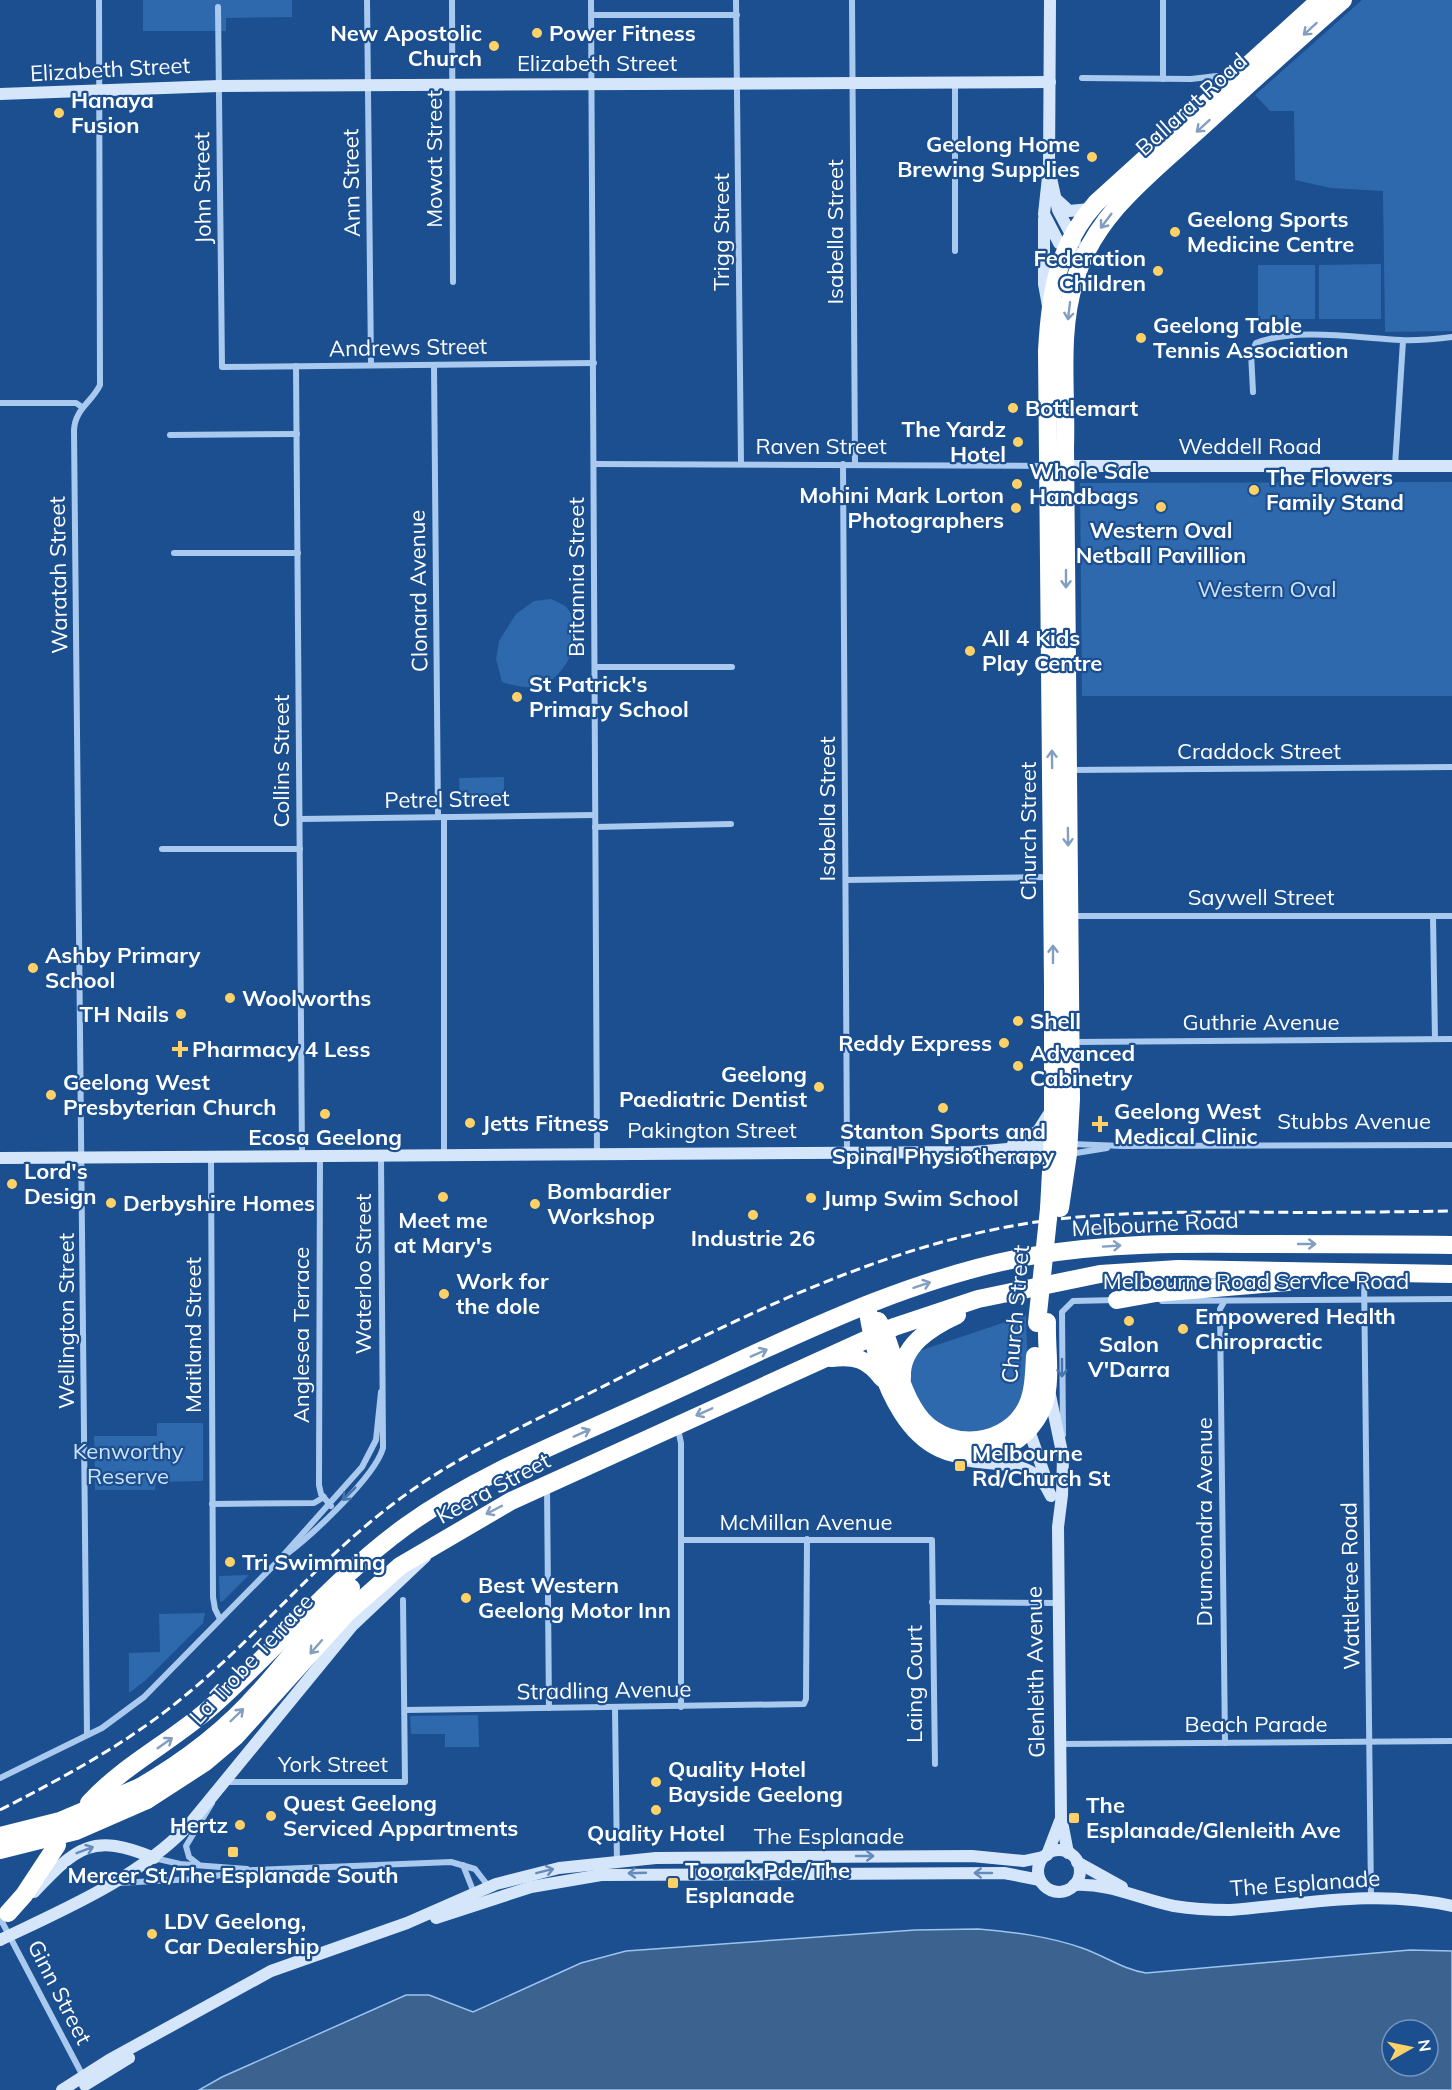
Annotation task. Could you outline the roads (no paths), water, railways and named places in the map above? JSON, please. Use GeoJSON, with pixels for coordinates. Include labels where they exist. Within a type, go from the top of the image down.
{"type":"FeatureCollection","features":[{"type":"Feature","properties":{"kind":"highway","name":"Ballarat Road"},"geometry":{"type":"LineString","coordinates":[[1068,242],[1090,209],[1111,188],[1320,0]]}},
{"type":"Feature","properties":{"kind":"highway","name":"Ballarat Road"},"geometry":{"type":"LineString","coordinates":[[1084,255],[1106,220],[1227,84],[1343,0]]}},
{"type":"Feature","properties":{"kind":"highway","name":"Church Street"},"geometry":{"type":"LineString","coordinates":[[878,1334],[920,1418],[935,1431],[952,1439],[974,1441],[994,1436],[1016,1422],[1027,1406],[1034,1382],[1042,1322],[1070,1042],[1066,770],[1057,466],[1049,310],[1054,279],[1068,242]]}},
{"type":"Feature","properties":{"kind":"highway","name":"Church Street"},"geometry":{"type":"LineString","coordinates":[[1061,1150],[1053,1107],[1057,466],[1070,297],[1084,255]]}},
{"type":"Feature","properties":{"kind":"highway","name":"Melbourne Road"},"geometry":{"type":"LineString","coordinates":[[867,1305],[972,1269],[1028,1257],[1093,1248],[1176,1244],[1452,1245]]}},
{"type":"Feature","properties":{"kind":"highway","name":"Melbourne Road"},"geometry":{"type":"LineString","coordinates":[[878,1334],[934,1311],[1019,1289],[1068,1279],[1139,1270],[1452,1274]]}},
{"type":"Feature","properties":{"kind":"highway"},"geometry":{"type":"LineString","coordinates":[[1117,1300],[1153,1293],[1298,1282],[1364,1273]]}},
{"type":"Feature","properties":{"kind":"highway"},"geometry":{"type":"LineString","coordinates":[[903,1381],[905,1361],[926,1331],[1019,1289]]}},
{"type":"Feature","properties":{"kind":"highway","name":"Church Street"},"geometry":{"type":"LineString","coordinates":[[867,1305],[878,1334],[895,1402],[912,1428],[928,1443],[956,1453],[983,1453],[1010,1444],[1029,1430],[1045,1401],[1046,1357],[1042,1322]]}},
{"type":"Feature","properties":{"kind":"highway","name":"Keera Street"},"geometry":{"type":"LineString","coordinates":[[510,1467],[867,1305]]}},
{"type":"Feature","properties":{"kind":"highway","name":"Keera Street"},"geometry":{"type":"LineString","coordinates":[[440,1542],[479,1518],[547,1485],[878,1334]]}},
{"type":"Feature","properties":{"kind":"highway"},"geometry":{"type":"LineString","coordinates":[[815,1362],[846,1357],[867,1361],[875,1368],[895,1402]]}},
{"type":"Feature","properties":{"kind":"highway","name":"Glenleith Avenue"},"geometry":{"type":"LineString","coordinates":[[1027,1406],[1029,1430]]}},
{"type":"Feature","properties":{"kind":"highway"},"geometry":{"type":"LineString","coordinates":[[89,1803],[117,1776],[189,1726],[234,1687],[334,1587],[374,1551],[408,1525],[453,1496],[510,1467]]}},
{"type":"Feature","properties":{"kind":"highway","name":"La Trobe Terrace"},"geometry":{"type":"LineString","coordinates":[[0,1836],[60,1821],[144,1794],[222,1730],[259,1692],[342,1596],[388,1553],[458,1501],[510,1467]]}},
{"type":"Feature","properties":{"kind":"highway","name":"La Trobe Terrace"},"geometry":{"type":"LineString","coordinates":[[0,1850],[76,1831],[220,1750],[263,1709],[347,1613],[400,1566],[440,1542]]}},
{"type":"Feature","properties":{"kind":"highway"},"geometry":{"type":"LineString","coordinates":[[4,1916],[24,1894],[57,1845]]}},
{"type":"Feature","properties":{"kind":"street","name":"Waratah Street"},"geometry":{"type":"LineString","coordinates":[[83,1158],[74,430],[75,419],[100,385],[99,0]]}},
{"type":"Feature","properties":{"kind":"street","name":"Ann Street"},"geometry":{"type":"LineString","coordinates":[[367,0],[371,365]]}},
{"type":"Feature","properties":{"kind":"street","name":"Mowat Street"},"geometry":{"type":"LineString","coordinates":[[452,0],[453,282]]}},
{"type":"Feature","properties":{"kind":"street","name":"Britannia Street"},"geometry":{"type":"LineString","coordinates":[[591,0],[597,1155]]}},
{"type":"Feature","properties":{"kind":"street","name":"Trigg Street"},"geometry":{"type":"LineString","coordinates":[[736,0],[741,464]]}},
{"type":"Feature","properties":{"kind":"street","name":"Isabella Street"},"geometry":{"type":"LineString","coordinates":[[852,0],[855,464]]}},
{"type":"Feature","properties":{"kind":"street"},"geometry":{"type":"LineString","coordinates":[[1049,310],[1044,284],[1044,214],[1049,168],[1050,0]]}},
{"type":"Feature","properties":{"kind":"street"},"geometry":{"type":"LineString","coordinates":[[1162,79],[1163,0]]}},
{"type":"Feature","properties":{"kind":"street","name":"John Street"},"geometry":{"type":"LineString","coordinates":[[218,8],[222,367]]}},
{"type":"Feature","properties":{"kind":"street"},"geometry":{"type":"LineString","coordinates":[[592,15],[737,15]]}},
{"type":"Feature","properties":{"kind":"street"},"geometry":{"type":"LineString","coordinates":[[1082,78],[1162,79],[1227,84]]}},
{"type":"Feature","properties":{"kind":"street"},"geometry":{"type":"LineString","coordinates":[[955,81],[955,251]]}},
{"type":"Feature","properties":{"kind":"street","name":"Elizabeth Street"},"geometry":{"type":"LineString","coordinates":[[0,94],[219,86],[368,84],[1050,82]]}},
{"type":"Feature","properties":{"kind":"street"},"geometry":{"type":"LineString","coordinates":[[1049,168],[1054,195],[1068,242]]}},
{"type":"Feature","properties":{"kind":"street"},"geometry":{"type":"LineString","coordinates":[[1054,195],[1069,212],[1090,209]]}},
{"type":"Feature","properties":{"kind":"street"},"geometry":{"type":"LineString","coordinates":[[1044,214],[1056,239],[1068,242],[1084,255]]}},
{"type":"Feature","properties":{"kind":"street"},"geometry":{"type":"LineString","coordinates":[[1253,392],[1251,352],[1256,343],[1267,338],[1336,334],[1403,341],[1452,337]]}},
{"type":"Feature","properties":{"kind":"street"},"geometry":{"type":"LineString","coordinates":[[1395,466],[1403,341]]}},
{"type":"Feature","properties":{"kind":"street","name":"Andrews Street"},"geometry":{"type":"LineString","coordinates":[[222,367],[594,363]]}},
{"type":"Feature","properties":{"kind":"street","name":"Clonard Avenue"},"geometry":{"type":"LineString","coordinates":[[434,365],[444,1155]]}},
{"type":"Feature","properties":{"kind":"street","name":"Collins Street"},"geometry":{"type":"LineString","coordinates":[[296,366],[302,1156]]}},
{"type":"Feature","properties":{"kind":"street"},"geometry":{"type":"LineString","coordinates":[[0,402],[76,403],[82,407]]}},
{"type":"Feature","properties":{"kind":"street"},"geometry":{"type":"LineString","coordinates":[[170,435],[297,434]]}},
{"type":"Feature","properties":{"kind":"street","name":"Raven Street"},"geometry":{"type":"LineString","coordinates":[[595,464],[1057,466]]}},
{"type":"Feature","properties":{"kind":"street","name":"Isabella Street"},"geometry":{"type":"LineString","coordinates":[[843,464],[847,1153]]}},
{"type":"Feature","properties":{"kind":"street","name":"Weddell Road"},"geometry":{"type":"LineString","coordinates":[[1057,466],[1452,466]]}},
{"type":"Feature","properties":{"kind":"street"},"geometry":{"type":"LineString","coordinates":[[174,553],[298,553]]}},
{"type":"Feature","properties":{"kind":"street"},"geometry":{"type":"LineString","coordinates":[[595,667],[732,667]]}},
{"type":"Feature","properties":{"kind":"street","name":"Craddock Street"},"geometry":{"type":"LineString","coordinates":[[1066,770],[1452,767]]}},
{"type":"Feature","properties":{"kind":"street","name":"Petrel Street"},"geometry":{"type":"LineString","coordinates":[[300,819],[595,815]]}},
{"type":"Feature","properties":{"kind":"street"},"geometry":{"type":"LineString","coordinates":[[595,827],[731,824]]}},
{"type":"Feature","properties":{"kind":"street"},"geometry":{"type":"LineString","coordinates":[[162,849],[300,849]]}},
{"type":"Feature","properties":{"kind":"street"},"geometry":{"type":"LineString","coordinates":[[846,880],[1053,877]]}},
{"type":"Feature","properties":{"kind":"street","name":"Saywell Street"},"geometry":{"type":"LineString","coordinates":[[1069,916],[1197,914],[1452,916]]}},
{"type":"Feature","properties":{"kind":"street"},"geometry":{"type":"LineString","coordinates":[[1433,916],[1435,1039]]}},
{"type":"Feature","properties":{"kind":"street","name":"Guthrie Avenue"},"geometry":{"type":"LineString","coordinates":[[1070,1042],[1452,1040]]}},
{"type":"Feature","properties":{"kind":"street"},"geometry":{"type":"LineString","coordinates":[[992,1152],[1035,1134],[1053,1107]]}},
{"type":"Feature","properties":{"kind":"street","name":"Stubbs Avenue"},"geometry":{"type":"LineString","coordinates":[[1061,1150],[1113,1146],[1452,1145]]}},
{"type":"Feature","properties":{"kind":"street","name":"Stubbs Avenue"},"geometry":{"type":"LineString","coordinates":[[1061,1150],[1113,1146]]}},
{"type":"Feature","properties":{"kind":"street","name":"Pakington Street"},"geometry":{"type":"LineString","coordinates":[[0,1158],[992,1152],[1010,1158],[1061,1150]]}},
{"type":"Feature","properties":{"kind":"street","name":"Anglesea Terrace"},"geometry":{"type":"LineString","coordinates":[[320,1156],[319,1485],[326,1500]]}},
{"type":"Feature","properties":{"kind":"street","name":"Waterloo Street"},"geometry":{"type":"LineString","coordinates":[[374,1446],[381,1392],[381,1156]]}},
{"type":"Feature","properties":{"kind":"street","name":"Maitland Street"},"geometry":{"type":"LineString","coordinates":[[211,1157],[213,1597],[214,1608],[220,1619]]}},
{"type":"Feature","properties":{"kind":"street","name":"Wellington Street"},"geometry":{"type":"LineString","coordinates":[[83,1158],[87,1736]]}},
{"type":"Feature","properties":{"kind":"street","name":"Wattletree Road"},"geometry":{"type":"LineString","coordinates":[[1364,1273],[1371,1898]]}},
{"type":"Feature","properties":{"kind":"street","name":"Melbourne Road Service Road"},"geometry":{"type":"LineString","coordinates":[[1063,1310],[1068,1304],[1076,1301],[1452,1299]]}},
{"type":"Feature","properties":{"kind":"street","name":"Drumcondra Avenue"},"geometry":{"type":"LineString","coordinates":[[1224,1302],[1220,1309],[1225,1743]]}},
{"type":"Feature","properties":{"kind":"street","name":"Glenleith Avenue"},"geometry":{"type":"LineString","coordinates":[[1063,1310],[1063,1457],[1058,1527],[1061,1817],[1073,1857]]}},
{"type":"Feature","properties":{"kind":"street","name":"Glenleith Avenue"},"geometry":{"type":"LineString","coordinates":[[1046,1357],[1053,1421],[1063,1457]]}},
{"type":"Feature","properties":{"kind":"street","name":"Waterloo Street"},"geometry":{"type":"LineString","coordinates":[[381,1392],[385,1422],[383,1448]]}},
{"type":"Feature","properties":{"kind":"street"},"geometry":{"type":"LineString","coordinates":[[677,1424],[681,1443],[681,1707]]}},
{"type":"Feature","properties":{"kind":"street","name":"Glenleith Avenue"},"geometry":{"type":"LineString","coordinates":[[1029,1430],[1051,1496],[1058,1527]]}},
{"type":"Feature","properties":{"kind":"street"},"geometry":{"type":"LineString","coordinates":[[928,1443],[943,1452],[969,1461],[1042,1466],[1063,1457]]}},
{"type":"Feature","properties":{"kind":"street"},"geometry":{"type":"LineString","coordinates":[[0,1777],[87,1736],[124,1714],[144,1697],[279,1560],[326,1500],[362,1467],[374,1446],[383,1448],[373,1469],[302,1542],[279,1560]]}},
{"type":"Feature","properties":{"kind":"street"},"geometry":{"type":"LineString","coordinates":[[1022,1466],[1037,1474],[1051,1496]]}},
{"type":"Feature","properties":{"kind":"street"},"geometry":{"type":"LineString","coordinates":[[547,1485],[549,1708]]}},
{"type":"Feature","properties":{"kind":"street"},"geometry":{"type":"LineString","coordinates":[[212,1504],[314,1503],[326,1500]]}},
{"type":"Feature","properties":{"kind":"street"},"geometry":{"type":"LineString","coordinates":[[326,1500],[334,1509]]}},
{"type":"Feature","properties":{"kind":"street","name":"Stradling Avenue"},"geometry":{"type":"LineString","coordinates":[[405,1710],[804,1704],[806,1699],[807,1539]]}},
{"type":"Feature","properties":{"kind":"street","name":"McMillan Avenue"},"geometry":{"type":"LineString","coordinates":[[681,1540],[932,1540]]}},
{"type":"Feature","properties":{"kind":"street","name":"Laing Court"},"geometry":{"type":"LineString","coordinates":[[932,1540],[935,1764]]}},
{"type":"Feature","properties":{"kind":"street","name":"Keera Street"},"geometry":{"type":"LineString","coordinates":[[5,1938],[110,1884],[154,1858],[188,1826],[352,1626],[440,1542]]}},
{"type":"Feature","properties":{"kind":"street","name":"York Street"},"geometry":{"type":"LineString","coordinates":[[223,1783],[405,1782],[403,1600]]}},
{"type":"Feature","properties":{"kind":"street"},"geometry":{"type":"LineString","coordinates":[[932,1602],[1058,1603]]}},
{"type":"Feature","properties":{"kind":"street"},"geometry":{"type":"LineString","coordinates":[[615,1708],[616,1874]]}},
{"type":"Feature","properties":{"kind":"street","name":"Beach Parade"},"geometry":{"type":"LineString","coordinates":[[1060,1744],[1452,1741]]}},
{"type":"Feature","properties":{"kind":"street"},"geometry":{"type":"LineString","coordinates":[[199,1864],[188,1856],[187,1844],[223,1783]]}},
{"type":"Feature","properties":{"kind":"street","name":"Glenleith Avenue"},"geometry":{"type":"LineString","coordinates":[[1045,1856],[1061,1817]]}},
{"type":"Feature","properties":{"kind":"street"},"geometry":{"type":"LineString","coordinates":[[4,1916],[32,1895],[64,1861],[87,1848],[116,1845],[180,1864],[253,1870]]}},
{"type":"Feature","properties":{"kind":"street"},"geometry":{"type":"LineString","coordinates":[[1057,1851],[1073,1857],[1079,1874],[1074,1885],[1069,1889],[1056,1892],[1049,1890],[1040,1880],[1038,1869],[1045,1856],[1057,1851]]}},
{"type":"Feature","properties":{"kind":"street","name":"The Esplanade"},"geometry":{"type":"LineString","coordinates":[[483,1896],[559,1868],[617,1861],[702,1857],[972,1856],[1024,1861],[1045,1856]]}},
{"type":"Feature","properties":{"kind":"street","name":"The Esplanade"},"geometry":{"type":"LineString","coordinates":[[1073,1857],[1128,1891]]}},
{"type":"Feature","properties":{"kind":"street"},"geometry":{"type":"LineString","coordinates":[[110,1884],[195,1879],[253,1870],[451,1862],[477,1870],[483,1896]]}},
{"type":"Feature","properties":{"kind":"street"},"geometry":{"type":"LineString","coordinates":[[464,1865],[483,1896]]}},
{"type":"Feature","properties":{"kind":"street","name":"The Esplanade"},"geometry":{"type":"LineString","coordinates":[[483,1896],[559,1880],[616,1874],[1004,1873],[1040,1880]]}},
{"type":"Feature","properties":{"kind":"street","name":"The Esplanade"},"geometry":{"type":"LineString","coordinates":[[1074,1885],[1102,1885],[1175,1906],[1207,1910],[1371,1898],[1410,1899],[1452,1906]]}},
{"type":"Feature","properties":{"kind":"street"},"geometry":{"type":"LineString","coordinates":[[62,2090],[82,2083],[271,1971],[483,1896]]}},
{"type":"Feature","properties":{"kind":"street","name":"Ginn Street"},"geometry":{"type":"LineString","coordinates":[[4,1916],[5,1938],[82,2083]]}},
{"type":"Feature","properties":{"kind":"railway"},"geometry":{"type":"LineString","coordinates":[[0,1810],[120,1743],[187,1694],[240,1647],[342,1547],[420,1484],[519,1428],[701,1337],[810,1288],[921,1248],[978,1233],[1036,1222],[1115,1214],[1452,1211]]}},
{"type":"Feature","properties":{"kind":"place","name":"Power Fitness"},"geometry":{"type":"Point","coordinates":[537,33]}},
{"type":"Feature","properties":{"kind":"place","name":"New Apostolic Church"},"geometry":{"type":"Point","coordinates":[494,46]}},
{"type":"Feature","properties":{"kind":"place","name":"Hanaya Fusion"},"geometry":{"type":"Point","coordinates":[59,113]}},
{"type":"Feature","properties":{"kind":"place","name":"Geelong Home Brewing Supplies"},"geometry":{"type":"Point","coordinates":[1092,157]}},
{"type":"Feature","properties":{"kind":"place","name":"Geelong Sports Medicine Centre"},"geometry":{"type":"Point","coordinates":[1175,232]}},
{"type":"Feature","properties":{"kind":"place","name":"Federation Children"},"geometry":{"type":"Point","coordinates":[1158,271]}},
{"type":"Feature","properties":{"kind":"place","name":"Geelong Table Tennis Association"},"geometry":{"type":"Point","coordinates":[1141,338]}},
{"type":"Feature","properties":{"kind":"place","name":"Bottlemart"},"geometry":{"type":"Point","coordinates":[1013,408]}},
{"type":"Feature","properties":{"kind":"place","name":"The Yardz Hotel"},"geometry":{"type":"Point","coordinates":[1018,442]}},
{"type":"Feature","properties":{"kind":"place","name":"Whole Sale Handbags"},"geometry":{"type":"Point","coordinates":[1017,484]}},
{"type":"Feature","properties":{"kind":"place","name":"The Flowers Family Stand"},"geometry":{"type":"Point","coordinates":[1254,490]}},
{"type":"Feature","properties":{"kind":"place","name":"Western Oval Netball Pavillion"},"geometry":{"type":"Point","coordinates":[1161,507]}},
{"type":"Feature","properties":{"kind":"place","name":"Mohini Mark Lorton Photographers"},"geometry":{"type":"Point","coordinates":[1016,508]}},
{"type":"Feature","properties":{"kind":"place","name":"All 4 Kids Play Centre"},"geometry":{"type":"Point","coordinates":[970,651]}},
{"type":"Feature","properties":{"kind":"place","name":"St Patrick's Primary School"},"geometry":{"type":"Point","coordinates":[517,697]}},
{"type":"Feature","properties":{"kind":"place","name":"Ashby Primary School"},"geometry":{"type":"Point","coordinates":[33,968]}},
{"type":"Feature","properties":{"kind":"place","name":"Woolworths"},"geometry":{"type":"Point","coordinates":[230,998]}},
{"type":"Feature","properties":{"kind":"place","name":"TH Nails"},"geometry":{"type":"Point","coordinates":[181,1014]}},
{"type":"Feature","properties":{"kind":"place","name":"Shell"},"geometry":{"type":"Point","coordinates":[1018,1021]}},
{"type":"Feature","properties":{"kind":"place","name":"Reddy Express"},"geometry":{"type":"Point","coordinates":[1004,1043]}},
{"type":"Feature","properties":{"kind":"place","name":"Pharmacy 4 Less"},"geometry":{"type":"Point","coordinates":[180,1049]}},
{"type":"Feature","properties":{"kind":"place","name":"Advanced Cabinetry"},"geometry":{"type":"Point","coordinates":[1018,1066]}},
{"type":"Feature","properties":{"kind":"place","name":"Geelong Paediatric Dentist"},"geometry":{"type":"Point","coordinates":[819,1087]}},
{"type":"Feature","properties":{"kind":"place","name":"Geelong West Presbyterian Church"},"geometry":{"type":"Point","coordinates":[51,1095]}},
{"type":"Feature","properties":{"kind":"place","name":"Stanton Sports and Spinal Physiotherapy"},"geometry":{"type":"Point","coordinates":[943,1108]}},
{"type":"Feature","properties":{"kind":"place","name":"Ecosa Geelong"},"geometry":{"type":"Point","coordinates":[325,1114]}},
{"type":"Feature","properties":{"kind":"place","name":"Jetts Fitness"},"geometry":{"type":"Point","coordinates":[470,1123]}},
{"type":"Feature","properties":{"kind":"place","name":"Geelong West Medical Clinic"},"geometry":{"type":"Point","coordinates":[1100,1124]}},
{"type":"Feature","properties":{"kind":"place","name":"Lord's Design"},"geometry":{"type":"Point","coordinates":[12,1184]}},
{"type":"Feature","properties":{"kind":"place","name":"Meet me at Mary's"},"geometry":{"type":"Point","coordinates":[443,1197]}},
{"type":"Feature","properties":{"kind":"place","name":"Jump Swim School"},"geometry":{"type":"Point","coordinates":[811,1198]}},
{"type":"Feature","properties":{"kind":"place","name":"Derbyshire Homes"},"geometry":{"type":"Point","coordinates":[111,1203]}},
{"type":"Feature","properties":{"kind":"place","name":"Bombardier Workshop"},"geometry":{"type":"Point","coordinates":[535,1204]}},
{"type":"Feature","properties":{"kind":"place","name":"Industrie 26"},"geometry":{"type":"Point","coordinates":[753,1215]}},
{"type":"Feature","properties":{"kind":"place","name":"Work for the dole"},"geometry":{"type":"Point","coordinates":[444,1294]}},
{"type":"Feature","properties":{"kind":"place","name":"Salon V'Darra"},"geometry":{"type":"Point","coordinates":[1129,1321]}},
{"type":"Feature","properties":{"kind":"place","name":"Empowered Health Chiropractic"},"geometry":{"type":"Point","coordinates":[1183,1329]}},
{"type":"Feature","properties":{"kind":"place","name":"Melbourne Rd/Church St"},"geometry":{"type":"Point","coordinates":[960,1466]}},
{"type":"Feature","properties":{"kind":"place","name":"Tri Swimming"},"geometry":{"type":"Point","coordinates":[230,1562]}},
{"type":"Feature","properties":{"kind":"place","name":"Best Western Geelong Motor Inn"},"geometry":{"type":"Point","coordinates":[466,1598]}},
{"type":"Feature","properties":{"kind":"place","name":"Quality Hotel Bayside Geelong"},"geometry":{"type":"Point","coordinates":[656,1782]}},
{"type":"Feature","properties":{"kind":"place","name":"Quality Hotel"},"geometry":{"type":"Point","coordinates":[656,1810]}},
{"type":"Feature","properties":{"kind":"place","name":"Quest Geelong Serviced Appartments"},"geometry":{"type":"Point","coordinates":[271,1816]}},
{"type":"Feature","properties":{"kind":"place","name":"The Esplanade/Glenleith Ave"},"geometry":{"type":"Point","coordinates":[1074,1818]}},
{"type":"Feature","properties":{"kind":"place","name":"Hertz"},"geometry":{"type":"Point","coordinates":[240,1825]}},
{"type":"Feature","properties":{"kind":"place","name":"Mercer St/The Esplanade South"},"geometry":{"type":"Point","coordinates":[233,1852]}},
{"type":"Feature","properties":{"kind":"place","name":"Toorak Pde/The Esplanade"},"geometry":{"type":"Point","coordinates":[673,1883]}},
{"type":"Feature","properties":{"kind":"place","name":"LDV Geelong, Car Dealership"},"geometry":{"type":"Point","coordinates":[152,1934]}},
{"type":"Feature","properties":{"kind":"park label","name":"Western Oval"},"geometry":{"type":"Point","coordinates":[1267,589]}},
{"type":"Feature","properties":{"kind":"park label","name":"Kenworthy Reserve"},"geometry":{"type":"Point","coordinates":[128,1464]}}]}
